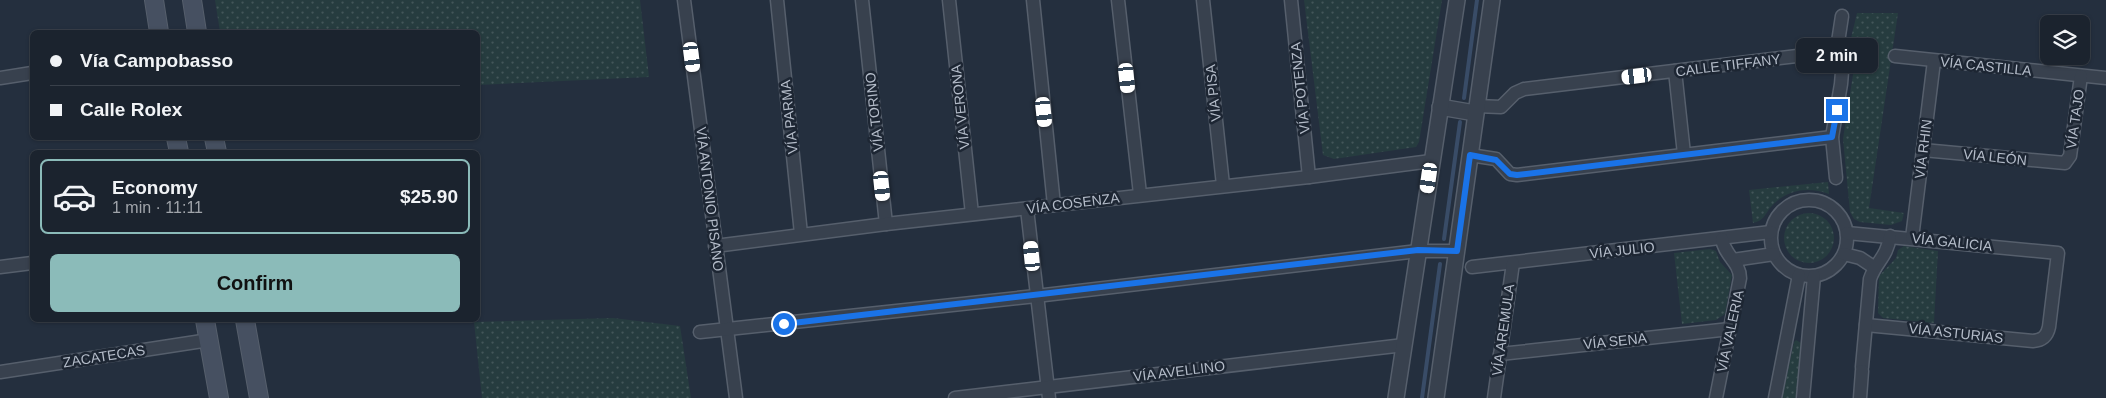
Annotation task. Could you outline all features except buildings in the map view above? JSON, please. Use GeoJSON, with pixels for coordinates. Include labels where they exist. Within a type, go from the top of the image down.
{"type":"FeatureCollection","features":[{"type":"Feature","properties":{"kind":"main road"},"geometry":{"type":"LineString","coordinates":[[154,0],[159,30]]}},
{"type":"Feature","properties":{"kind":"main road"},"geometry":{"type":"LineString","coordinates":[[192,0],[197,30]]}},
{"type":"Feature","properties":{"kind":"main road"},"geometry":{"type":"LineString","coordinates":[[205,322],[219,398]]}},
{"type":"Feature","properties":{"kind":"main road"},"geometry":{"type":"LineString","coordinates":[[245,322],[259,398]]}},
{"type":"Feature","properties":{"kind":"street","name":"VÍA ANTONIO PISANO"},"geometry":{"type":"LineString","coordinates":[[684,0],[736,398]]}},
{"type":"Feature","properties":{"kind":"street","name":"VÍA PARMA"},"geometry":{"type":"LineString","coordinates":[[777,0],[801,234]]}},
{"type":"Feature","properties":{"kind":"street","name":"VÍA TORINO"},"geometry":{"type":"LineString","coordinates":[[862,0],[886,224]]}},
{"type":"Feature","properties":{"kind":"street","name":"VÍA VERONA"},"geometry":{"type":"LineString","coordinates":[[949,0],[972,214]]}},
{"type":"Feature","properties":{"kind":"street"},"geometry":{"type":"LineString","coordinates":[[1033,0],[1054,205]]}},
{"type":"Feature","properties":{"kind":"street"},"geometry":{"type":"LineString","coordinates":[[1118,0],[1140,194]]}},
{"type":"Feature","properties":{"kind":"street","name":"VÍA PISA"},"geometry":{"type":"LineString","coordinates":[[1203,0],[1223,186]]}},
{"type":"Feature","properties":{"kind":"street","name":"VÍA POTENZA"},"geometry":{"type":"LineString","coordinates":[[1290,0],[1309,177]]}},
{"type":"Feature","properties":{"kind":"street"},"geometry":{"type":"LineString","coordinates":[[1396,398],[1457,0]]}},
{"type":"Feature","properties":{"kind":"street"},"geometry":{"type":"LineString","coordinates":[[1436,398],[1492,0]]}},
{"type":"Feature","properties":{"kind":"street"},"geometry":{"type":"LineString","coordinates":[[1836,178],[1832,137],[1842,72],[1836,55],[1842,16]]}},
{"type":"Feature","properties":{"kind":"street","name":"CALLE TIFFANY"},"geometry":{"type":"LineString","coordinates":[[1476,109],[1501,107],[1515,93],[1524,89],[1822,53],[1836,55]]}},
{"type":"Feature","properties":{"kind":"street","name":"VÍA CASTILLA"},"geometry":{"type":"LineString","coordinates":[[1895,56],[2106,78]]}},
{"type":"Feature","properties":{"kind":"street","name":"VÍA RHIN"},"geometry":{"type":"LineString","coordinates":[[1912,238],[1934,60]]}},
{"type":"Feature","properties":{"kind":"street"},"geometry":{"type":"LineString","coordinates":[[1674,71],[1684,154]]}},
{"type":"Feature","properties":{"kind":"street"},"geometry":{"type":"LineString","coordinates":[[0,78],[30,73]]}},
{"type":"Feature","properties":{"kind":"street","name":"VÍA TAJO"},"geometry":{"type":"LineString","coordinates":[[2067,162],[2080,76]]}},
{"type":"Feature","properties":{"kind":"street"},"geometry":{"type":"LineString","coordinates":[[1440,107],[1476,109]]}},
{"type":"Feature","properties":{"kind":"street"},"geometry":{"type":"LineString","coordinates":[[1470,155],[1496,160],[1510,174],[1517,175],[1832,137]]}},
{"type":"Feature","properties":{"kind":"street","name":"VÍA LEÓN"},"geometry":{"type":"LineString","coordinates":[[1923,150],[2060,164],[2067,162]]}},
{"type":"Feature","properties":{"kind":"street","name":"VÍA COSENZA"},"geometry":{"type":"LineString","coordinates":[[716,246],[801,234],[1027,209],[1140,194],[1309,177],[1431,161]]}},
{"type":"Feature","properties":{"kind":"street"},"geometry":{"type":"LineString","coordinates":[[1803,201],[1816,201],[1827,204],[1836,212],[1843,222],[1847,233],[1844,254],[1836,265],[1826,272],[1814,276],[1800,275],[1780,263],[1774,254],[1771,232],[1775,221],[1782,211],[1792,204],[1803,201]]}},
{"type":"Feature","properties":{"kind":"street"},"geometry":{"type":"LineString","coordinates":[[1027,209],[1048,392]]}},
{"type":"Feature","properties":{"kind":"street","name":"VÍA JULIO"},"geometry":{"type":"LineString","coordinates":[[1472,267],[1771,232]]}},
{"type":"Feature","properties":{"kind":"street","name":"VÍA GALICIA"},"geometry":{"type":"LineString","coordinates":[[1847,233],[2058,253],[2046,337]]}},
{"type":"Feature","properties":{"kind":"street"},"geometry":{"type":"LineString","coordinates":[[1860,398],[1870,279],[1887,251],[1890,236]]}},
{"type":"Feature","properties":{"kind":"street","name":"VÍA VALERIA"},"geometry":{"type":"LineString","coordinates":[[1716,398],[1740,278],[1739,268],[1725,252],[1722,239]]}},
{"type":"Feature","properties":{"kind":"street"},"geometry":{"type":"LineString","coordinates":[[700,332],[1036,296],[1418,250],[1457,251]]}},
{"type":"Feature","properties":{"kind":"street"},"geometry":{"type":"LineString","coordinates":[[1733,260],[1774,254]]}},
{"type":"Feature","properties":{"kind":"street"},"geometry":{"type":"LineString","coordinates":[[1844,254],[1860,258],[1875,268]]}},
{"type":"Feature","properties":{"kind":"street"},"geometry":{"type":"LineString","coordinates":[[0,267],[30,263]]}},
{"type":"Feature","properties":{"kind":"street","name":"VÍA AREMULA"},"geometry":{"type":"LineString","coordinates":[[1494,398],[1513,263]]}},
{"type":"Feature","properties":{"kind":"street"},"geometry":{"type":"LineString","coordinates":[[1775,398],[1800,275]]}},
{"type":"Feature","properties":{"kind":"street"},"geometry":{"type":"LineString","coordinates":[[1803,398],[1814,276]]}},
{"type":"Feature","properties":{"kind":"street"},"geometry":{"type":"LineString","coordinates":[[1792,312],[1810,315]]}},
{"type":"Feature","properties":{"kind":"street","name":"VÍA ASTURIAS"},"geometry":{"type":"LineString","coordinates":[[1866,324],[2033,341],[2046,337]]}},
{"type":"Feature","properties":{"kind":"street","name":"VÍA SENA"},"geometry":{"type":"LineString","coordinates":[[1500,354],[1730,329]]}},
{"type":"Feature","properties":{"kind":"street","name":"ZACATECAS"},"geometry":{"type":"LineString","coordinates":[[0,372],[209,340]]}},
{"type":"Feature","properties":{"kind":"street","name":"VÍA AVELLINO"},"geometry":{"type":"LineString","coordinates":[[956,398],[1048,392],[1404,345]]}},
{"type":"Feature","properties":{"kind":"green space"},"geometry":{"type":"Polygon","coordinates":[[[215,0],[640,0],[649,77],[480,85],[480,30],[220,30],[215,0]]]}},
{"type":"Feature","properties":{"kind":"green space"},"geometry":{"type":"Polygon","coordinates":[[[1304,0],[1442,0],[1419,142],[1416,147],[1334,159],[1323,155],[1304,0]]]}},
{"type":"Feature","properties":{"kind":"green space"},"geometry":{"type":"Polygon","coordinates":[[[1857,13],[1898,13],[1869,208],[1904,213],[1902,221],[1891,225],[1860,222],[1854,219],[1850,212],[1843,139],[1854,68],[1848,51],[1857,13]]]}},
{"type":"Feature","properties":{"kind":"green space"},"geometry":{"type":"Polygon","coordinates":[[[1828,182],[1829,194],[1805,190],[1789,194],[1782,197],[1761,219],[1753,223],[1749,190],[1828,182]]]}},
{"type":"Feature","properties":{"kind":"green space"},"geometry":{"type":"Polygon","coordinates":[[[1804,213],[1814,213],[1827,220],[1834,233],[1834,243],[1827,256],[1814,263],[1804,263],[1795,259],[1788,252],[1784,243],[1784,233],[1788,224],[1795,217],[1804,213]]]}},
{"type":"Feature","properties":{"kind":"green space"},"geometry":{"type":"Polygon","coordinates":[[[1904,246],[1938,251],[1934,323],[1883,318],[1878,313],[1879,276],[1896,258],[1898,250],[1904,246]]]}},
{"type":"Feature","properties":{"kind":"green space"},"geometry":{"type":"Polygon","coordinates":[[[1710,249],[1716,251],[1720,262],[1732,275],[1725,314],[1716,320],[1682,324],[1674,253],[1710,249]]]}},
{"type":"Feature","properties":{"kind":"green space"},"geometry":{"type":"Polygon","coordinates":[[[613,318],[680,326],[691,398],[482,398],[474,322],[613,318]]]}},
{"type":"Feature","properties":{"kind":"green space"},"geometry":{"type":"Polygon","coordinates":[[[1796,340],[1801,343],[1796,398],[1782,398],[1794,342],[1796,340]]]}},
{"type":"Feature","properties":{"kind":"waterway"},"geometry":{"type":"LineString","coordinates":[[1464,98],[1477,0]]}},
{"type":"Feature","properties":{"kind":"waterway"},"geometry":{"type":"LineString","coordinates":[[1444,239],[1460,122]]}},
{"type":"Feature","properties":{"kind":"waterway"},"geometry":{"type":"LineString","coordinates":[[1422,398],[1440,264]]}},
{"type":"Feature","properties":{"kind":"route"},"geometry":{"type":"LineString","coordinates":[[784,324],[1418,250],[1457,251],[1470,155],[1499,161],[1510,174],[1517,175],[1832,137],[1837,110]]}}]}
